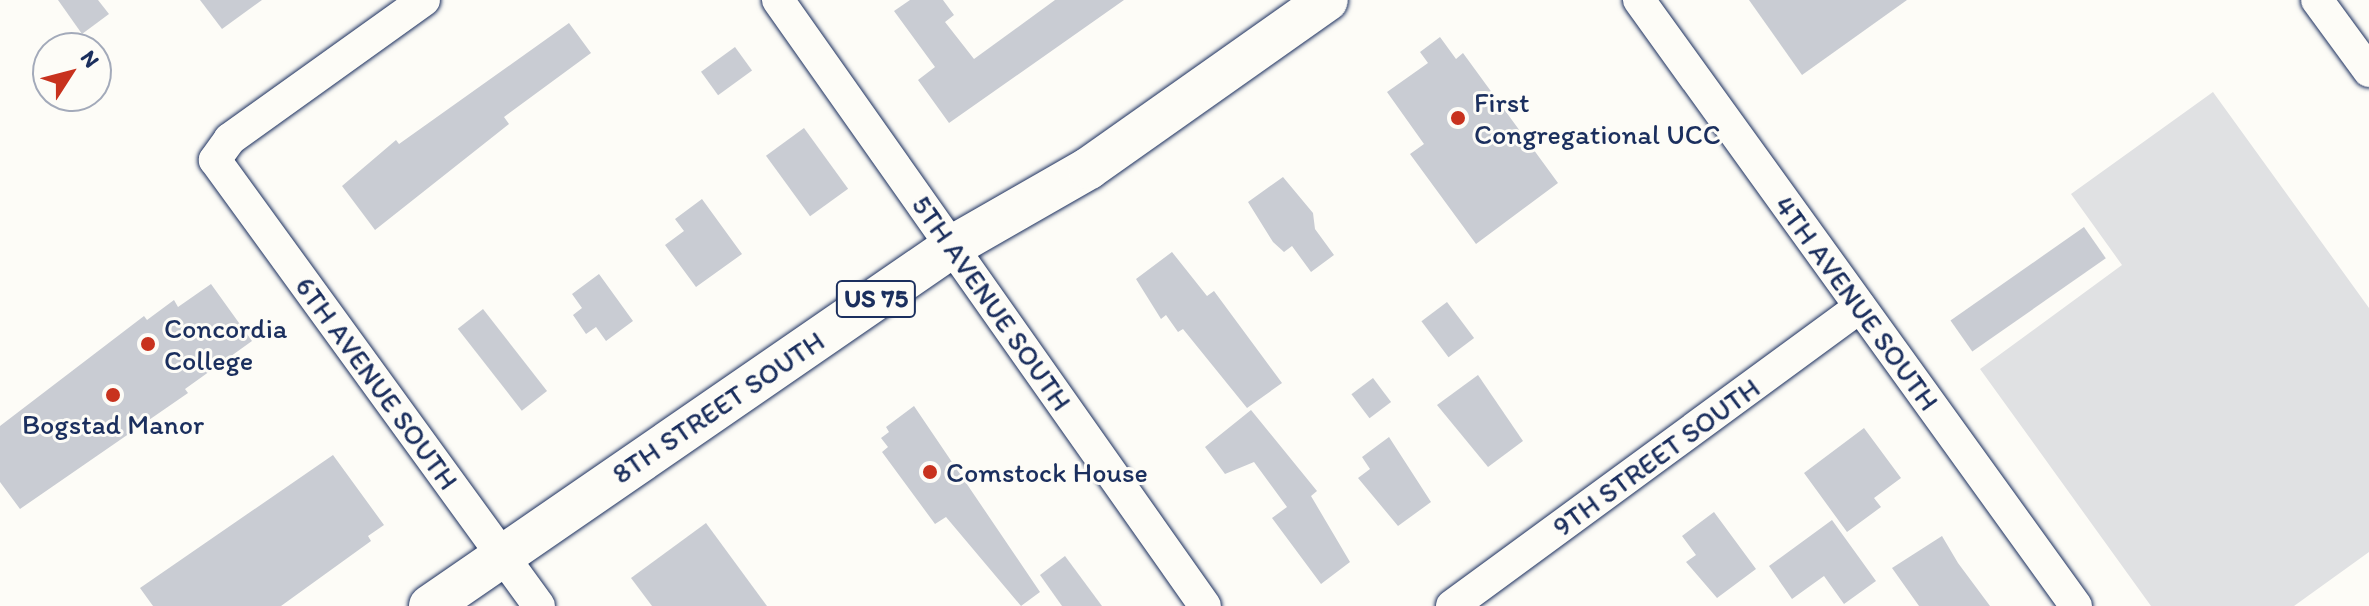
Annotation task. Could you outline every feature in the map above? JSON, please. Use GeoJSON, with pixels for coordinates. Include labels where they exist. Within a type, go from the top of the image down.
{"type":"FeatureCollection","features":[{"type":"Feature","properties":{"kind":"main road","name":"8TH STREET SOUTH"},"geometry":{"type":"LineString","coordinates":[[430,606],[953,246],[1089,168],[1327,0]]}},
{"type":"Feature","properties":{"kind":"street","name":"6TH AVENUE SOUTH"},"geometry":{"type":"LineString","coordinates":[[424,0],[230,139],[215,160],[539,606]]}},
{"type":"Feature","properties":{"kind":"street","name":"5TH AVENUE SOUTH"},"geometry":{"type":"LineString","coordinates":[[778,0],[1205,606]]}},
{"type":"Feature","properties":{"kind":"street","name":"4TH AVENUE SOUTH"},"geometry":{"type":"LineString","coordinates":[[1639,0],[2076,606]]}},
{"type":"Feature","properties":{"kind":"street"},"geometry":{"type":"LineString","coordinates":[[2317,0],[2369,71]]}},
{"type":"Feature","properties":{"kind":"street","name":"9TH STREET SOUTH"},"geometry":{"type":"LineString","coordinates":[[1452,606],[1860,307]]}},
{"type":"Feature","properties":{"kind":"shaded area"},"geometry":{"type":"Polygon","coordinates":[[[2213,92],[2369,308],[2369,552],[2294,606],[2151,606],[1980,369],[2122,265],[2071,194],[2213,92]]]}},
{"type":"Feature","properties":{"kind":"building"},"geometry":{"type":"Polygon","coordinates":[[[58,0],[98,0],[109,14],[81,32],[58,0]]]}},
{"type":"Feature","properties":{"kind":"building"},"geometry":{"type":"Polygon","coordinates":[[[200,0],[262,0],[222,29],[200,0]]]}},
{"type":"Feature","properties":{"kind":"building"},"geometry":{"type":"Polygon","coordinates":[[[910,0],[943,0],[954,15],[945,22],[974,59],[1055,0],[1124,0],[949,123],[918,80],[935,67],[894,11],[910,0]]]}},
{"type":"Feature","properties":{"kind":"building"},"geometry":{"type":"Polygon","coordinates":[[[1749,0],[1907,0],[1802,75],[1749,0]]]}},
{"type":"Feature","properties":{"kind":"building"},"geometry":{"type":"Polygon","coordinates":[[[569,23],[591,53],[504,117],[509,124],[375,230],[342,186],[396,140],[399,144],[569,23]]]}},
{"type":"Feature","properties":{"kind":"building","name":"First Congregational UCC"},"geometry":{"type":"Polygon","coordinates":[[[1440,37],[1456,59],[1463,53],[1558,183],[1476,244],[1410,154],[1424,144],[1387,92],[1428,63],[1420,52],[1440,37]]]}},
{"type":"Feature","properties":{"kind":"building"},"geometry":{"type":"Polygon","coordinates":[[[735,47],[752,70],[718,95],[701,72],[735,47]]]}},
{"type":"Feature","properties":{"kind":"building"},"geometry":{"type":"Polygon","coordinates":[[[804,128],[848,189],[810,216],[766,156],[804,128]]]}},
{"type":"Feature","properties":{"kind":"building"},"geometry":{"type":"Polygon","coordinates":[[[1283,177],[1313,213],[1315,229],[1334,255],[1311,272],[1292,246],[1284,252],[1273,242],[1248,202],[1283,177]]]}},
{"type":"Feature","properties":{"kind":"building"},"geometry":{"type":"Polygon","coordinates":[[[702,199],[742,254],[696,287],[665,245],[684,231],[675,219],[702,199]]]}},
{"type":"Feature","properties":{"kind":"building"},"geometry":{"type":"Polygon","coordinates":[[[2084,227],[2106,258],[1972,352],[1950,320],[2084,227]]]}},
{"type":"Feature","properties":{"kind":"building"},"geometry":{"type":"Polygon","coordinates":[[[1172,252],[1207,296],[1214,291],[1282,383],[1247,408],[1183,329],[1178,332],[1166,315],[1161,319],[1136,279],[1172,252]]]}},
{"type":"Feature","properties":{"kind":"building"},"geometry":{"type":"Polygon","coordinates":[[[599,274],[633,321],[606,341],[596,327],[586,334],[573,315],[582,308],[572,294],[599,274]]]}},
{"type":"Feature","properties":{"kind":"building","name":"Bogstad Manor"},"geometry":{"type":"Polygon","coordinates":[[[211,284],[252,341],[185,389],[188,393],[20,509],[0,482],[0,426],[144,316],[147,320],[174,300],[178,307],[211,284]]]}},
{"type":"Feature","properties":{"kind":"building"},"geometry":{"type":"Polygon","coordinates":[[[1447,302],[1474,338],[1449,357],[1421,321],[1447,302]]]}},
{"type":"Feature","properties":{"kind":"building"},"geometry":{"type":"Polygon","coordinates":[[[483,309],[547,391],[522,411],[458,329],[483,309]]]}},
{"type":"Feature","properties":{"kind":"building"},"geometry":{"type":"Polygon","coordinates":[[[1478,375],[1523,441],[1488,467],[1437,405],[1478,375]]]}},
{"type":"Feature","properties":{"kind":"building"},"geometry":{"type":"Polygon","coordinates":[[[1373,378],[1391,402],[1369,418],[1351,394],[1373,378]]]}},
{"type":"Feature","properties":{"kind":"building","name":"Comstock House"},"geometry":{"type":"Polygon","coordinates":[[[914,406],[1040,592],[1021,606],[946,517],[935,524],[882,452],[888,447],[881,438],[889,432],[886,427],[914,406]]]}},
{"type":"Feature","properties":{"kind":"building"},"geometry":{"type":"Polygon","coordinates":[[[1251,410],[1317,491],[1311,496],[1350,562],[1321,584],[1272,518],[1287,507],[1254,462],[1225,474],[1205,447],[1251,410]]]}},
{"type":"Feature","properties":{"kind":"building"},"geometry":{"type":"Polygon","coordinates":[[[1864,428],[1901,478],[1874,498],[1881,507],[1847,532],[1804,473],[1864,428]]]}},
{"type":"Feature","properties":{"kind":"building"},"geometry":{"type":"Polygon","coordinates":[[[1389,437],[1431,502],[1398,526],[1358,478],[1370,469],[1362,457],[1389,437]]]}},
{"type":"Feature","properties":{"kind":"building"},"geometry":{"type":"Polygon","coordinates":[[[333,455],[384,525],[368,536],[371,541],[281,606],[153,606],[140,588],[333,455]]]}},
{"type":"Feature","properties":{"kind":"building"},"geometry":{"type":"Polygon","coordinates":[[[1714,512],[1756,569],[1717,598],[1686,562],[1696,555],[1682,536],[1714,512]]]}},
{"type":"Feature","properties":{"kind":"building"},"geometry":{"type":"Polygon","coordinates":[[[1832,520],[1876,581],[1844,604],[1824,576],[1792,599],[1769,566],[1832,520]]]}},
{"type":"Feature","properties":{"kind":"building"},"geometry":{"type":"Polygon","coordinates":[[[706,523],[767,606],[652,606],[631,578],[706,523]]]}},
{"type":"Feature","properties":{"kind":"building"},"geometry":{"type":"Polygon","coordinates":[[[1942,536],[1990,606],[1919,606],[1892,568],[1942,536]]]}},
{"type":"Feature","properties":{"kind":"building"},"geometry":{"type":"Polygon","coordinates":[[[1065,556],[1102,606],[1062,606],[1040,575],[1065,556]]]}},
{"type":"Feature","properties":{"kind":"place","name":"First Congregational UCC"},"geometry":{"type":"Point","coordinates":[1458,118]}},
{"type":"Feature","properties":{"kind":"place","name":"Concordia College"},"geometry":{"type":"Point","coordinates":[148,344]}},
{"type":"Feature","properties":{"kind":"place","name":"Bogstad Manor"},"geometry":{"type":"Point","coordinates":[113,395]}},
{"type":"Feature","properties":{"kind":"place","name":"Comstock House"},"geometry":{"type":"Point","coordinates":[930,472]}}]}
